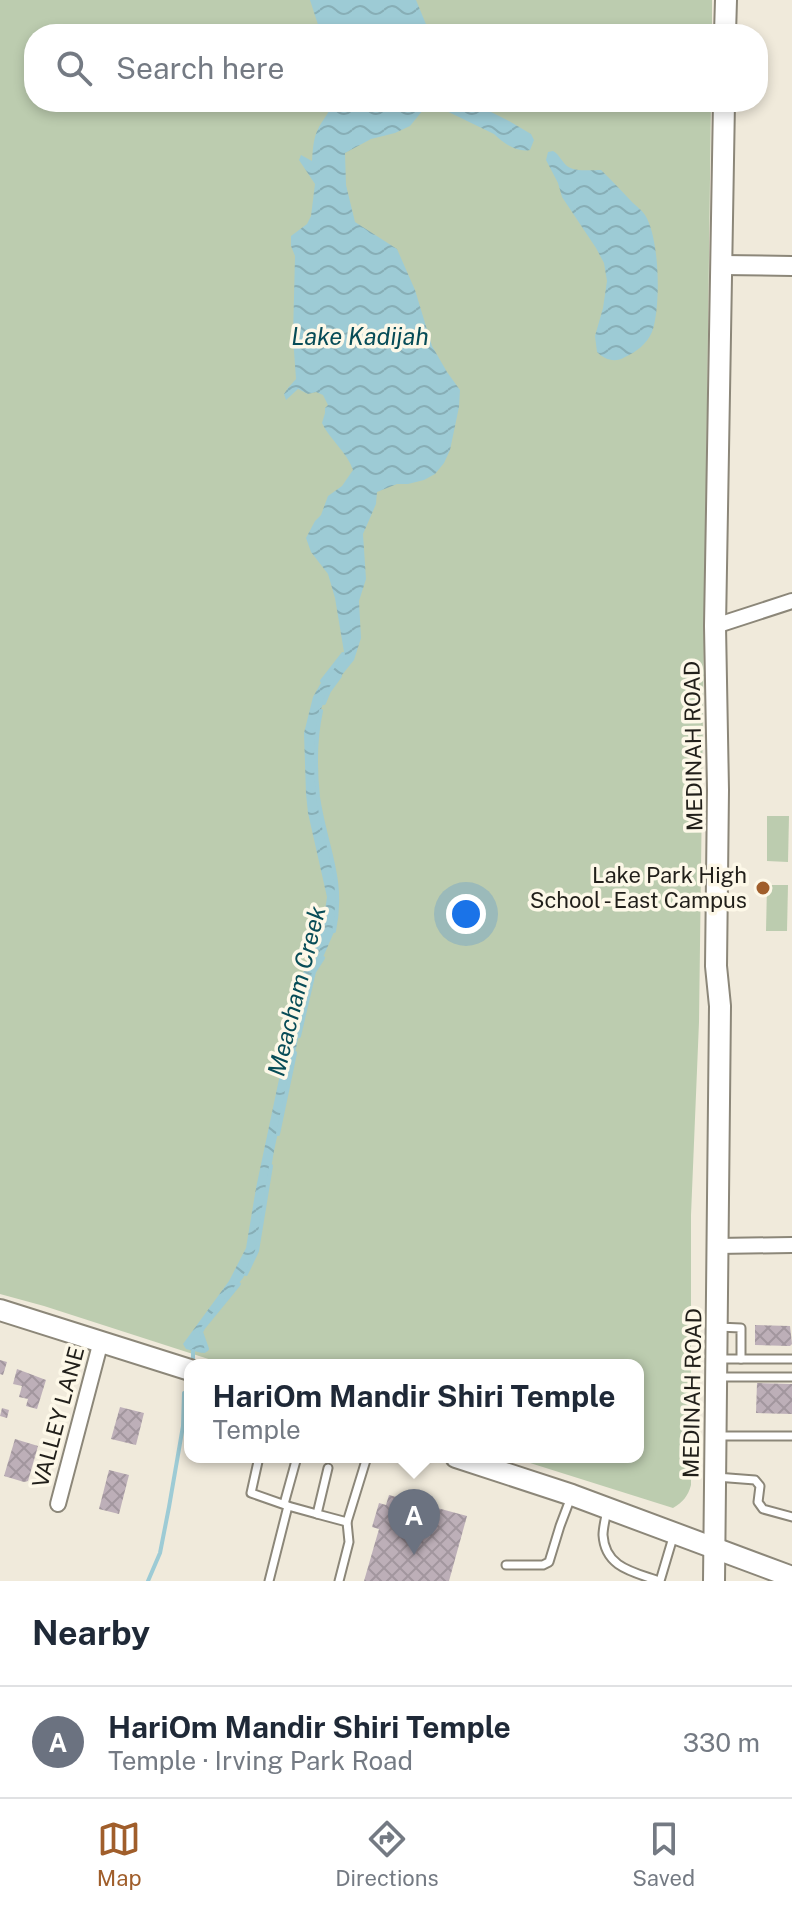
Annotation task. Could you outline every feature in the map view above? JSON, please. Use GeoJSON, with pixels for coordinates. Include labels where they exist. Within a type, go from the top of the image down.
{"type":"FeatureCollection","features":[{"type":"Feature","properties":{"kind":"main road"},"geometry":{"type":"LineString","coordinates":[[725,24],[726,0]]}},
{"type":"Feature","properties":{"kind":"main road","name":"MEDINAH ROAD"},"geometry":{"type":"LineString","coordinates":[[714,1581],[720,1006],[716,966],[718,790],[715,626],[724,112]]}},
{"type":"Feature","properties":{"kind":"main road"},"geometry":{"type":"LineString","coordinates":[[0,1310],[184,1368]]}},
{"type":"Feature","properties":{"kind":"main road"},"geometry":{"type":"LineString","coordinates":[[474,1463],[572,1495],[792,1577]]}},
{"type":"Feature","properties":{"kind":"street"},"geometry":{"type":"LineString","coordinates":[[722,265],[792,266]]}},
{"type":"Feature","properties":{"kind":"street"},"geometry":{"type":"LineString","coordinates":[[715,626],[792,601]]}},
{"type":"Feature","properties":{"kind":"street"},"geometry":{"type":"LineString","coordinates":[[717,1246],[792,1245]]}},
{"type":"Feature","properties":{"kind":"street","name":"VALLEY LANE"},"geometry":{"type":"LineString","coordinates":[[58,1504],[101,1341]]}},
{"type":"Feature","properties":{"kind":"lane"},"geometry":{"type":"LineString","coordinates":[[717,1327],[741,1328],[741,1359]]}},
{"type":"Feature","properties":{"kind":"lane"},"geometry":{"type":"LineString","coordinates":[[716,1368],[741,1359],[792,1359]]}},
{"type":"Feature","properties":{"kind":"lane"},"geometry":{"type":"LineString","coordinates":[[716,1368],[792,1377]]}},
{"type":"Feature","properties":{"kind":"lane"},"geometry":{"type":"LineString","coordinates":[[716,1436],[792,1436]]}},
{"type":"Feature","properties":{"kind":"lane"},"geometry":{"type":"LineString","coordinates":[[258,1463],[251,1493],[347,1522]]}},
{"type":"Feature","properties":{"kind":"lane"},"geometry":{"type":"LineString","coordinates":[[269,1581],[296,1463]]}},
{"type":"Feature","properties":{"kind":"lane"},"geometry":{"type":"LineString","coordinates":[[339,1581],[349,1542],[347,1522],[365,1463]]}},
{"type":"Feature","properties":{"kind":"lane"},"geometry":{"type":"LineString","coordinates":[[317,1514],[328,1468]]}},
{"type":"Feature","properties":{"kind":"lane"},"geometry":{"type":"LineString","coordinates":[[715,1477],[755,1480],[760,1486],[758,1502],[763,1509],[792,1517]]}},
{"type":"Feature","properties":{"kind":"lane"},"geometry":{"type":"LineString","coordinates":[[506,1565],[543,1565],[549,1562],[572,1495]]}},
{"type":"Feature","properties":{"kind":"lane"},"geometry":{"type":"LineString","coordinates":[[607,1508],[603,1535],[607,1555],[619,1566],[660,1581],[674,1534]]}},
{"type":"Feature","properties":{"kind":"green space"},"geometry":{"type":"Polygon","coordinates":[[[0,0],[712,0],[712,24],[24,24],[24,112],[711,112],[699,1022],[691,1215],[691,1485],[685,1498],[673,1508],[530,1463],[644,1463],[644,1359],[208,1359],[0,1294],[0,0]]]}},
{"type":"Feature","properties":{"kind":"green space"},"geometry":{"type":"Polygon","coordinates":[[[767,816],[789,816],[788,862],[767,861],[767,816]]]}},
{"type":"Feature","properties":{"kind":"green space"},"geometry":{"type":"Polygon","coordinates":[[[767,885],[788,885],[787,931],[766,931],[767,885]]]}},
{"type":"Feature","properties":{"kind":"water"},"geometry":{"type":"Polygon","coordinates":[[[310,0],[416,0],[426,24],[318,24],[310,0]]]}},
{"type":"Feature","properties":{"kind":"water","name":"Lake Kadijah"},"geometry":{"type":"Polygon","coordinates":[[[328,112],[421,112],[410,126],[371,139],[345,153],[346,185],[355,222],[397,249],[415,290],[432,346],[460,390],[459,407],[450,450],[444,463],[435,474],[424,480],[397,484],[377,492],[376,504],[363,534],[366,579],[359,601],[361,638],[354,660],[329,691],[317,728],[318,797],[332,854],[338,900],[334,932],[314,972],[307,997],[274,1151],[257,1251],[243,1278],[203,1328],[201,1332],[207,1349],[202,1353],[186,1349],[183,1344],[229,1281],[246,1248],[300,980],[322,930],[327,897],[308,813],[304,733],[313,697],[344,652],[328,574],[311,552],[306,538],[321,515],[328,496],[342,486],[353,470],[322,423],[328,405],[323,395],[316,392],[308,394],[298,389],[286,400],[284,394],[296,379],[293,337],[295,256],[291,236],[307,224],[311,216],[315,184],[299,160],[301,155],[312,161],[319,127],[328,112]]]}},
{"type":"Feature","properties":{"kind":"water","name":"Lake Kadijah"},"geometry":{"type":"Polygon","coordinates":[[[449,112],[491,112],[531,134],[534,140],[530,150],[525,151],[515,149],[494,134],[449,112]]]}},
{"type":"Feature","properties":{"kind":"water"},"geometry":{"type":"Polygon","coordinates":[[[553,151],[570,168],[601,170],[642,211],[650,226],[658,273],[655,321],[644,344],[618,360],[610,360],[597,352],[595,336],[607,281],[604,263],[562,197],[546,160],[548,152],[553,151]]]}},
{"type":"Feature","properties":{"kind":"building"},"geometry":{"type":"Polygon","coordinates":[[[755,1325],[790,1326],[792,1344],[755,1345],[755,1325]]]}},
{"type":"Feature","properties":{"kind":"building"},"geometry":{"type":"Polygon","coordinates":[[[0,1360],[7,1362],[3,1375],[0,1374],[0,1360]]]}},
{"type":"Feature","properties":{"kind":"building"},"geometry":{"type":"Polygon","coordinates":[[[17,1369],[46,1380],[37,1409],[26,1406],[28,1399],[19,1397],[22,1386],[13,1384],[17,1369]]]}},
{"type":"Feature","properties":{"kind":"building"},"geometry":{"type":"Polygon","coordinates":[[[757,1383],[792,1384],[792,1414],[756,1413],[757,1383]]]}},
{"type":"Feature","properties":{"kind":"building"},"geometry":{"type":"Polygon","coordinates":[[[120,1407],[144,1413],[136,1445],[111,1439],[120,1407]]]}},
{"type":"Feature","properties":{"kind":"building"},"geometry":{"type":"Polygon","coordinates":[[[2,1408],[9,1410],[7,1418],[0,1416],[2,1408]]]}},
{"type":"Feature","properties":{"kind":"building"},"geometry":{"type":"Polygon","coordinates":[[[15,1439],[38,1446],[28,1481],[4,1476],[15,1439]]]}},
{"type":"Feature","properties":{"kind":"building"},"geometry":{"type":"Polygon","coordinates":[[[109,1470],[129,1475],[119,1514],[99,1509],[109,1470]]]}},
{"type":"Feature","properties":{"kind":"building"},"geometry":{"type":"Polygon","coordinates":[[[389,1495],[467,1516],[449,1581],[364,1581],[379,1529],[372,1527],[379,1503],[386,1505],[389,1495]]]}},
{"type":"Feature","properties":{"kind":"waterway","name":"Meacham Creek"},"geometry":{"type":"LineString","coordinates":[[322,681],[343,654]]}},
{"type":"Feature","properties":{"kind":"waterway","name":"Meacham Creek"},"geometry":{"type":"LineString","coordinates":[[324,703],[340,676]]}},
{"type":"Feature","properties":{"kind":"waterway","name":"Meacham Creek"},"geometry":{"type":"LineString","coordinates":[[321,711],[316,776],[321,815],[336,879],[334,931]]}},
{"type":"Feature","properties":{"kind":"waterway","name":"Meacham Creek"},"geometry":{"type":"LineString","coordinates":[[299,1036],[314,972],[323,958]]}},
{"type":"Feature","properties":{"kind":"waterway","name":"Meacham Creek"},"geometry":{"type":"LineString","coordinates":[[278,1134],[295,1053]]}},
{"type":"Feature","properties":{"kind":"waterway","name":"Meacham Creek"},"geometry":{"type":"LineString","coordinates":[[246,1274],[257,1251],[271,1166]]}},
{"type":"Feature","properties":{"kind":"waterway","name":"Meacham Creek"},"geometry":{"type":"LineString","coordinates":[[204,1351],[207,1349],[201,1332],[203,1328],[239,1284]]}},
{"type":"Feature","properties":{"kind":"waterway","name":"Meacham Creek"},"geometry":{"type":"LineString","coordinates":[[193,1351],[193,1359]]}},
{"type":"Feature","properties":{"kind":"waterway","name":"Meacham Creek"},"geometry":{"type":"LineString","coordinates":[[148,1581],[160,1553],[169,1507],[183,1426],[184,1393]]}},
{"type":"Feature","properties":{"kind":"place","name":"Lake Park High School - East Campus"},"geometry":{"type":"Point","coordinates":[763,888]}},
{"type":"Feature","properties":{"kind":"place","name":"HariOm Mandir Shiri Temple"},"geometry":{"type":"Point","coordinates":[414,1555]}}]}
